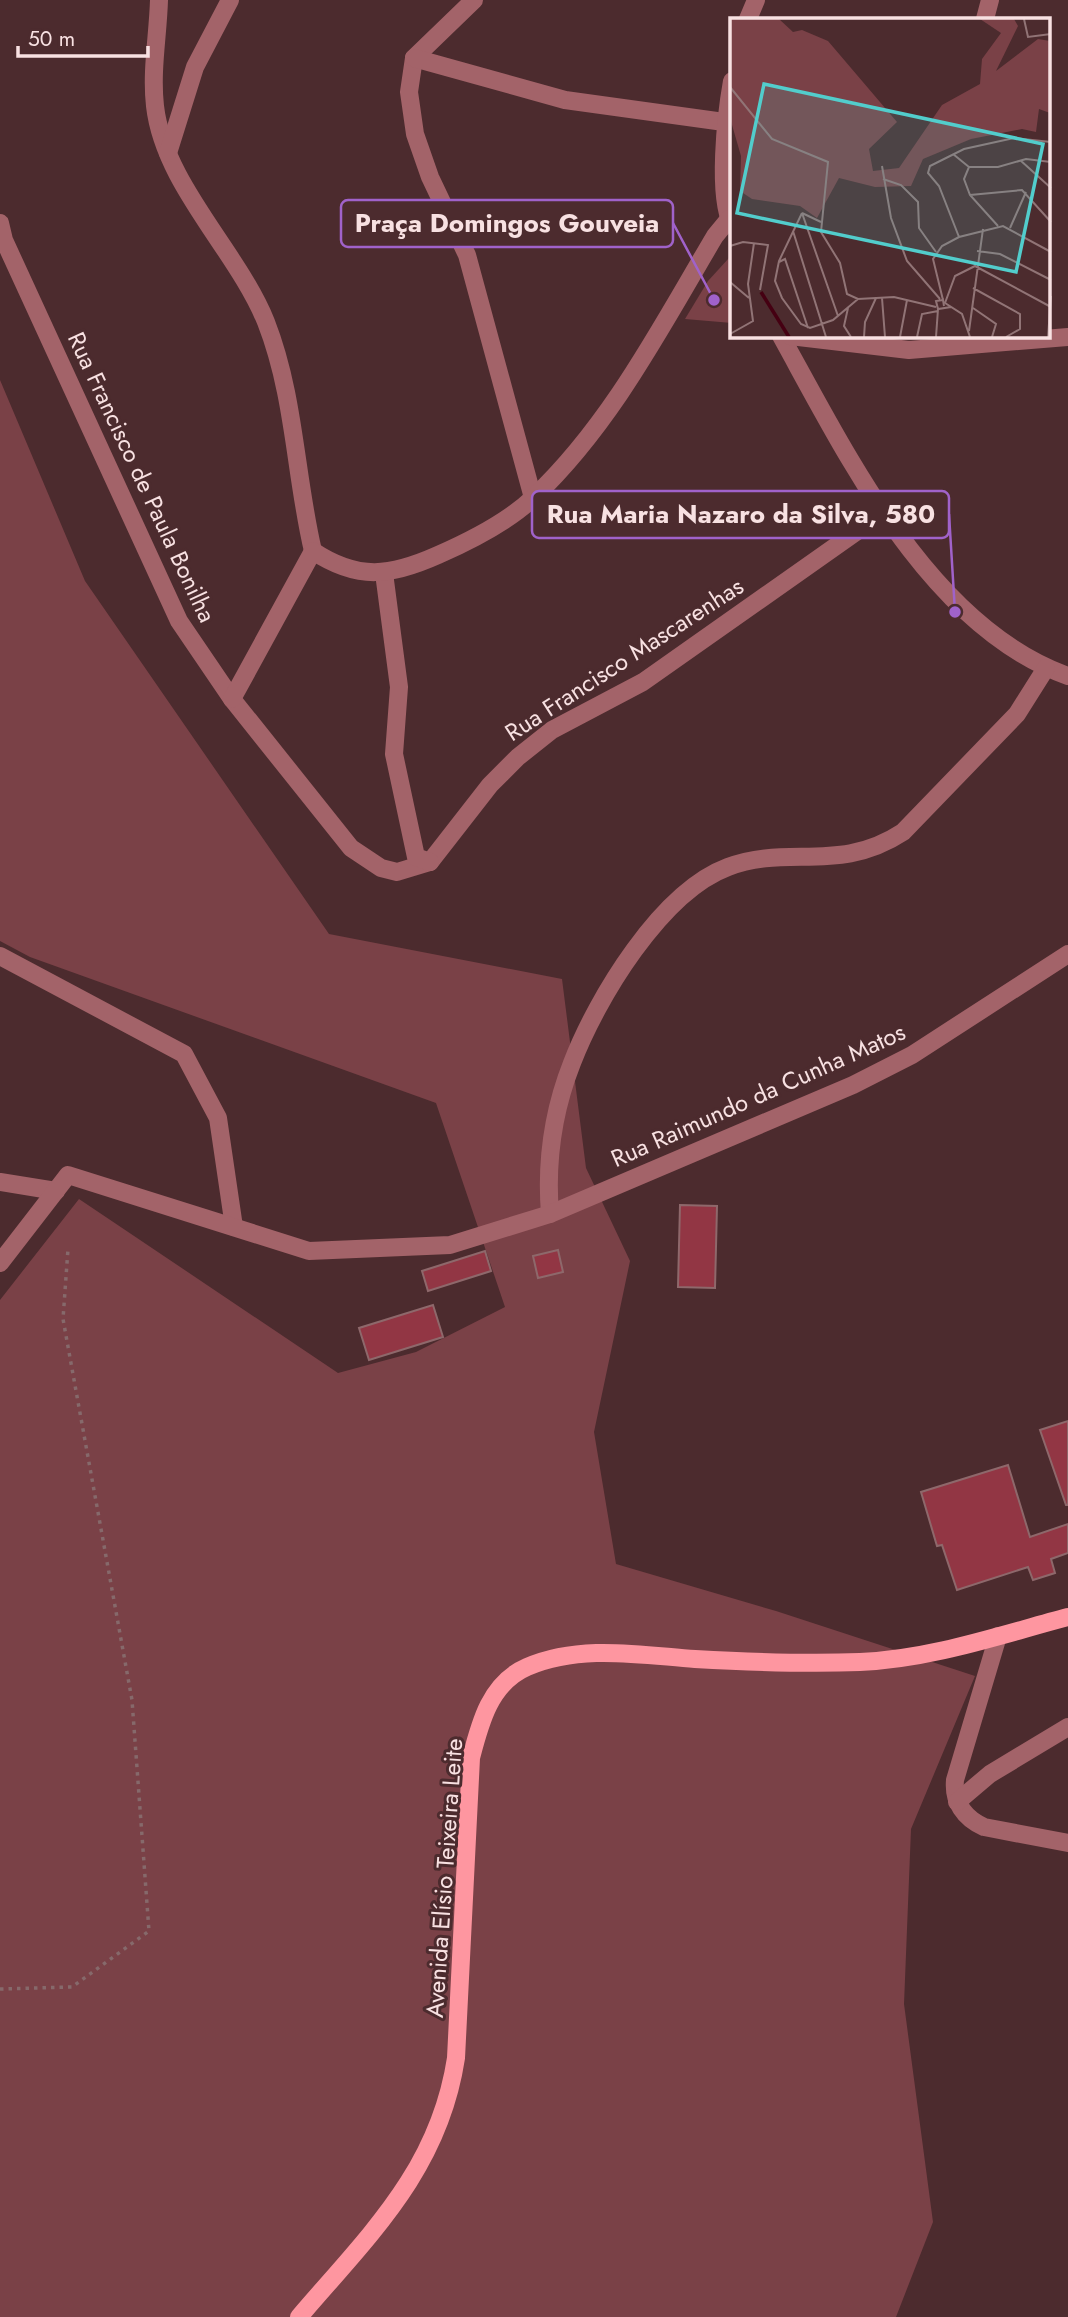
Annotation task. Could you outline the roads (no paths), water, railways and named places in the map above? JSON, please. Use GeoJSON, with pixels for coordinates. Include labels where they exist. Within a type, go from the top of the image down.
{"type":"FeatureCollection","features":[{"type":"Feature","properties":{"kind":"main road","name":"Avenida Elísio Teixeira Leite"},"geometry":{"type":"LineString","coordinates":[[299,2317],[390,2211],[420,2167],[451,2094],[456,2058],[471,1758],[480,1723],[497,1690],[512,1676],[541,1661],[601,1651],[767,1662],[899,1658],[1068,1617]]}},
{"type":"Feature","properties":{"kind":"street"},"geometry":{"type":"LineString","coordinates":[[159,0],[154,58],[155,107],[168,153],[242,275],[266,323],[290,405],[298,448],[303,510],[313,551],[232,699]]}},
{"type":"Feature","properties":{"kind":"street"},"geometry":{"type":"LineString","coordinates":[[168,153],[195,67],[230,0]]}},
{"type":"Feature","properties":{"kind":"street"},"geometry":{"type":"LineString","coordinates":[[474,0],[414,58],[409,92],[415,134],[430,177],[467,256],[533,498]]}},
{"type":"Feature","properties":{"kind":"street"},"geometry":{"type":"LineString","coordinates":[[748,18],[756,0]]}},
{"type":"Feature","properties":{"kind":"street"},"geometry":{"type":"LineString","coordinates":[[985,18],[990,0]]}},
{"type":"Feature","properties":{"kind":"street"},"geometry":{"type":"LineString","coordinates":[[414,58],[565,100],[724,122]]}},
{"type":"Feature","properties":{"kind":"street"},"geometry":{"type":"LineString","coordinates":[[313,551],[355,572],[384,573],[413,566],[466,543],[533,498],[624,390],[715,236],[730,222],[724,122],[730,91]]}},
{"type":"Feature","properties":{"kind":"street","name":"Rua Francisco de Paula Bonilha"},"geometry":{"type":"LineString","coordinates":[[0,222],[4,240],[180,621],[232,699],[351,848],[381,868],[397,872],[422,865]]}},
{"type":"Feature","properties":{"kind":"street"},"geometry":{"type":"LineString","coordinates":[[1050,338],[1068,337]]}},
{"type":"Feature","properties":{"kind":"street"},"geometry":{"type":"LineString","coordinates":[[782,338],[883,513],[950,596],[985,631],[1016,653],[1068,676]]}},
{"type":"Feature","properties":{"kind":"street"},"geometry":{"type":"LineString","coordinates":[[807,338],[909,350],[963,342],[1047,338]]}},
{"type":"Feature","properties":{"kind":"street","name":"Rua Francisco Mascarenhas"},"geometry":{"type":"LineString","coordinates":[[422,865],[490,785],[518,757],[552,730],[643,682],[883,513]]}},
{"type":"Feature","properties":{"kind":"street"},"geometry":{"type":"LineString","coordinates":[[384,573],[399,687],[394,754],[416,857],[422,865]]}},
{"type":"Feature","properties":{"kind":"street"},"geometry":{"type":"LineString","coordinates":[[550,1214],[547,1174],[571,1064],[592,1019],[634,952],[679,899],[705,878],[728,866],[751,860],[850,855],[882,846],[903,832],[1017,714],[1046,668]]}},
{"type":"Feature","properties":{"kind":"street","name":"Rua Raimundo da Cunha Matos"},"geometry":{"type":"LineString","coordinates":[[56,1191],[68,1175],[309,1251],[450,1245],[550,1214],[853,1085],[912,1055],[1068,954]]}},
{"type":"Feature","properties":{"kind":"street"},"geometry":{"type":"LineString","coordinates":[[0,956],[184,1054],[218,1118],[234,1227]]}},
{"type":"Feature","properties":{"kind":"street"},"geometry":{"type":"LineString","coordinates":[[0,1182],[56,1191],[0,1263]]}},
{"type":"Feature","properties":{"kind":"street"},"geometry":{"type":"LineString","coordinates":[[998,1636],[955,1780],[957,1802],[973,1822],[984,1827],[1068,1843]]}},
{"type":"Feature","properties":{"kind":"street"},"geometry":{"type":"LineString","coordinates":[[957,1802],[990,1774],[1068,1727]]}},
{"type":"Feature","properties":{"kind":"place","name":"Praça Domingos Gouveia"},"geometry":{"type":"Point","coordinates":[714,300]}},
{"type":"Feature","properties":{"kind":"place","name":"Rua Maria Nazaro da Silva, 580"},"geometry":{"type":"Point","coordinates":[955,612]}}]}
